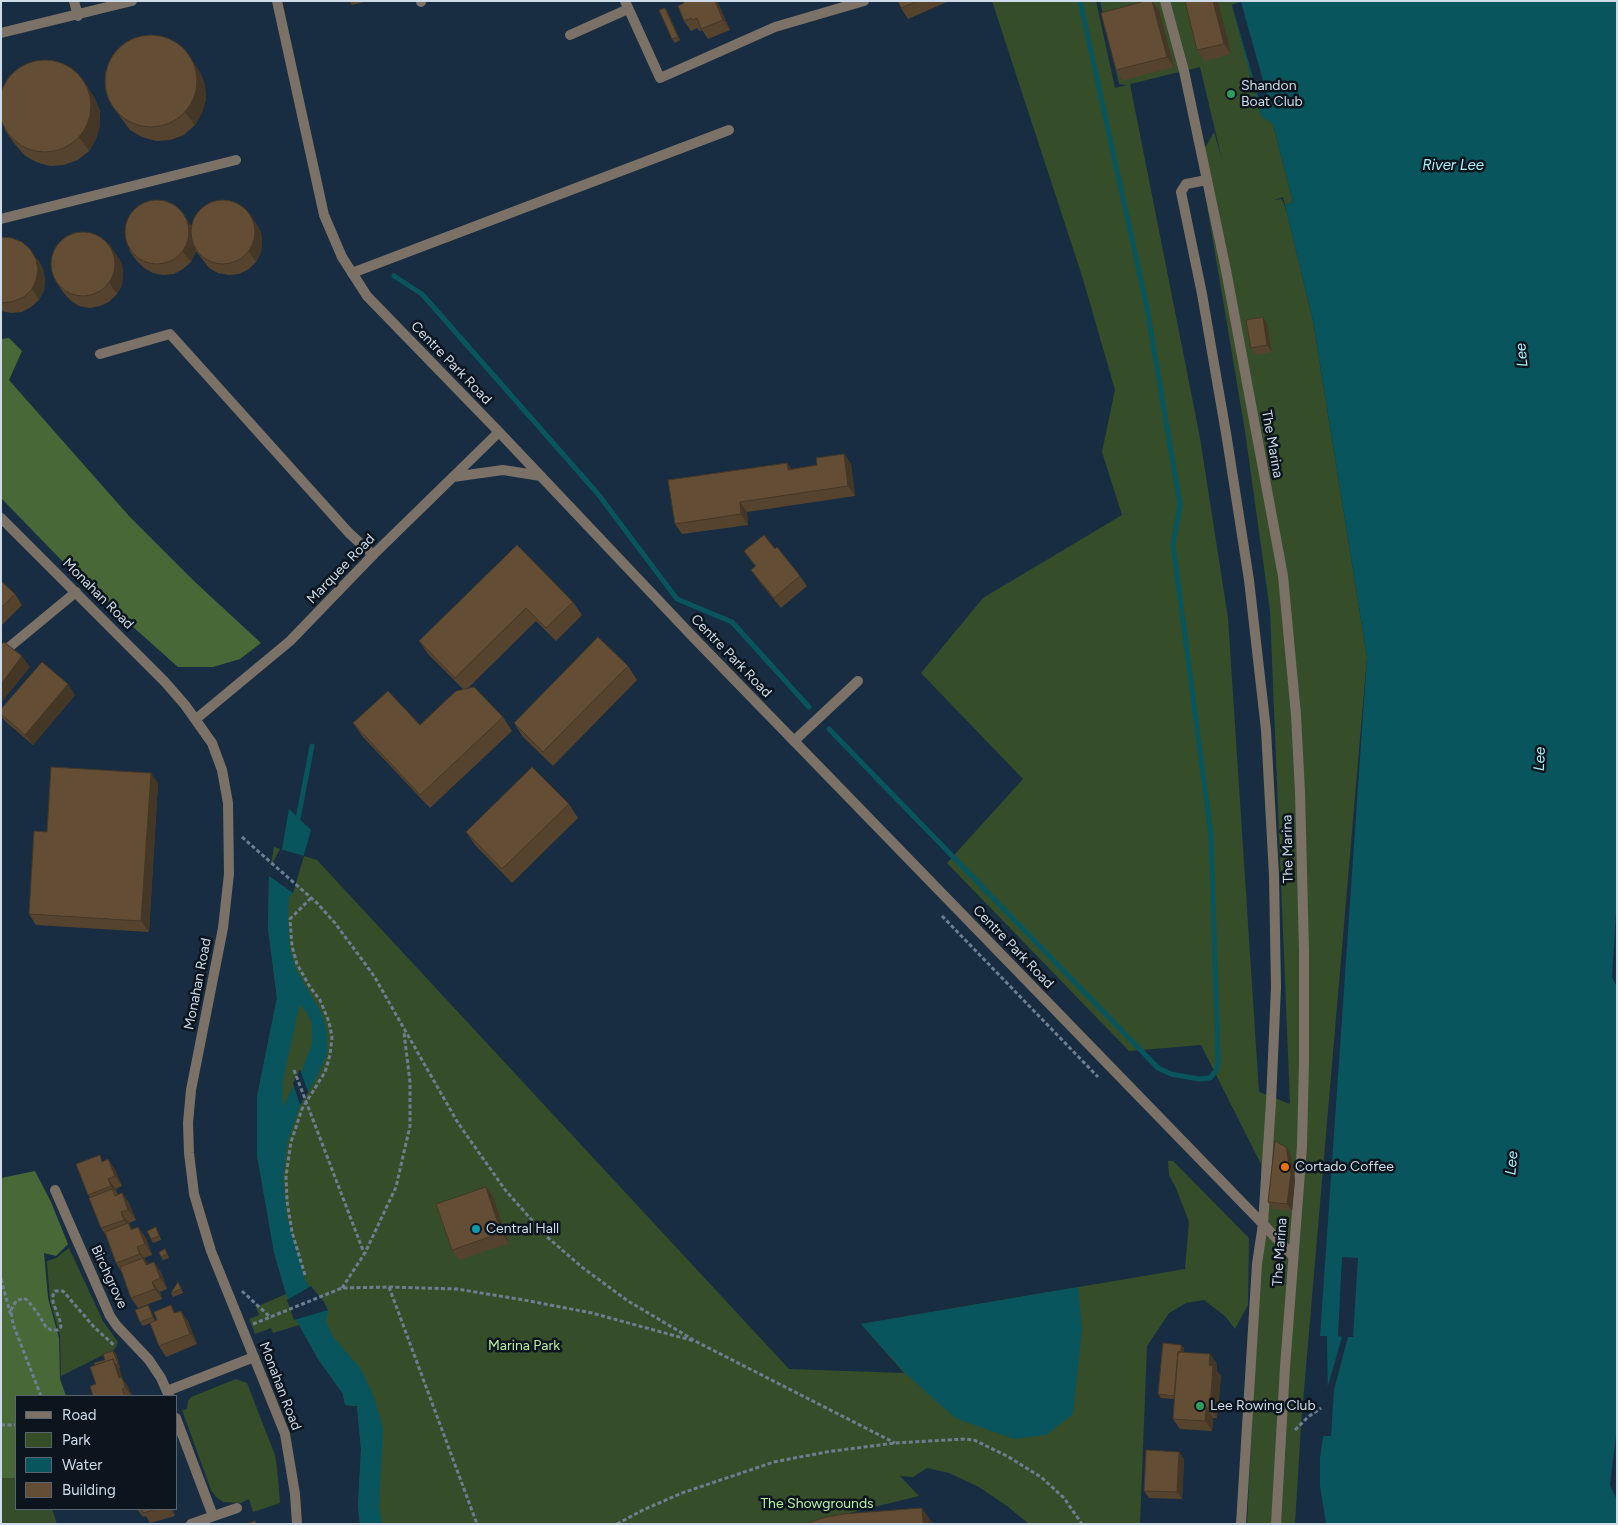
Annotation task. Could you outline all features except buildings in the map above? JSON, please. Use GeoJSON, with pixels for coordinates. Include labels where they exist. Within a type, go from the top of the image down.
{"type":"FeatureCollection","features":[{"type":"Feature","properties":{"kind":"street"},"geometry":{"type":"LineString","coordinates":[[74,1],[78,16]]}},
{"type":"Feature","properties":{"kind":"street"},"geometry":{"type":"LineString","coordinates":[[1,33],[78,16],[132,1]]}},
{"type":"Feature","properties":{"kind":"street","name":"Centre Park Road"},"geometry":{"type":"LineString","coordinates":[[277,1],[324,214],[342,257],[367,296],[694,638],[1294,1256]]}},
{"type":"Feature","properties":{"kind":"street"},"geometry":{"type":"LineString","coordinates":[[570,35],[626,5],[660,78],[775,27],[864,1]]}},
{"type":"Feature","properties":{"kind":"street","name":"The Marina"},"geometry":{"type":"LineString","coordinates":[[1165,1],[1184,71],[1226,270],[1283,576],[1296,716],[1304,951],[1302,1146],[1279,1447],[1276,1524]]}},
{"type":"Feature","properties":{"kind":"street"},"geometry":{"type":"LineString","coordinates":[[352,273],[729,130]]}},
{"type":"Feature","properties":{"kind":"street"},"geometry":{"type":"LineString","coordinates":[[1,219],[236,160]]}},
{"type":"Feature","properties":{"kind":"street","name":"The Marina"},"geometry":{"type":"LineString","coordinates":[[1207,180],[1186,184],[1181,192],[1202,294],[1249,580],[1266,730],[1274,876],[1276,987],[1271,1102],[1263,1224],[1257,1264],[1241,1524]]}},
{"type":"Feature","properties":{"kind":"street"},"geometry":{"type":"LineString","coordinates":[[100,354],[170,334],[349,533],[373,556]]}},
{"type":"Feature","properties":{"kind":"street","name":"Marquee Road"},"geometry":{"type":"LineString","coordinates":[[196,718],[290,641],[499,432]]}},
{"type":"Feature","properties":{"kind":"street"},"geometry":{"type":"LineString","coordinates":[[453,477],[503,470],[541,476]]}},
{"type":"Feature","properties":{"kind":"street","name":"Monahan Road"},"geometry":{"type":"LineString","coordinates":[[1,518],[149,664],[196,718],[216,750],[225,783],[229,824],[229,874],[223,928],[190,1098],[188,1123],[189,1153],[194,1194],[211,1251],[285,1434],[295,1494],[297,1524]]}},
{"type":"Feature","properties":{"kind":"street"},"geometry":{"type":"LineString","coordinates":[[1,654],[76,592]]}},
{"type":"Feature","properties":{"kind":"street"},"geometry":{"type":"LineString","coordinates":[[794,741],[858,681]]}},
{"type":"Feature","properties":{"kind":"street","name":"Birchgrove"},"geometry":{"type":"LineString","coordinates":[[55,1190],[110,1316],[149,1360],[168,1394],[254,1358]]}},
{"type":"Feature","properties":{"kind":"street"},"geometry":{"type":"LineString","coordinates":[[178,1423],[213,1516]]}},
{"type":"Feature","properties":{"kind":"street"},"geometry":{"type":"LineString","coordinates":[[191,1524],[237,1508]]}},
{"type":"Feature","properties":{"kind":"path"},"geometry":{"type":"LineString","coordinates":[[240,844],[241,830]]}},
{"type":"Feature","properties":{"kind":"path"},"geometry":{"type":"LineString","coordinates":[[241,835],[311,898],[335,923],[374,976],[458,1123],[506,1191],[546,1236],[583,1268],[628,1300],[697,1342],[896,1443]]}},
{"type":"Feature","properties":{"kind":"path"},"geometry":{"type":"LineString","coordinates":[[305,1275],[292,1232],[287,1201],[286,1176],[291,1142],[302,1109],[325,1072],[330,1055],[332,1037],[329,1022],[320,1000],[297,964],[292,946],[290,919],[311,898]]}},
{"type":"Feature","properties":{"kind":"path"},"geometry":{"type":"LineString","coordinates":[[935,909],[1105,1083]]}},
{"type":"Feature","properties":{"kind":"path"},"geometry":{"type":"LineString","coordinates":[[342,1288],[364,1253],[396,1188],[410,1126],[410,1082],[404,1030]]}},
{"type":"Feature","properties":{"kind":"path"},"geometry":{"type":"LineString","coordinates":[[294,1070],[364,1253]]}},
{"type":"Feature","properties":{"kind":"path"},"geometry":{"type":"LineString","coordinates":[[1,1279],[13,1324],[41,1395]]}},
{"type":"Feature","properties":{"kind":"path"},"geometry":{"type":"LineString","coordinates":[[236,1286],[271,1318]]}},
{"type":"Feature","properties":{"kind":"path"},"geometry":{"type":"LineString","coordinates":[[389,1287],[477,1524]]}},
{"type":"Feature","properties":{"kind":"path"},"geometry":{"type":"LineString","coordinates":[[242,1328],[342,1288],[457,1289],[592,1313],[697,1342]]}},
{"type":"Feature","properties":{"kind":"path"},"geometry":{"type":"LineString","coordinates":[[13,1324],[11,1310],[13,1304],[24,1298],[32,1305],[46,1327],[50,1330],[58,1330],[61,1327],[53,1296],[59,1290],[63,1291],[94,1327],[116,1347]]}},
{"type":"Feature","properties":{"kind":"path"},"geometry":{"type":"LineString","coordinates":[[1279,1447],[1308,1417],[1321,1408]]}},
{"type":"Feature","properties":{"kind":"path"},"geometry":{"type":"LineString","coordinates":[[1,1425],[15,1425]]}},
{"type":"Feature","properties":{"kind":"path"},"geometry":{"type":"LineString","coordinates":[[617,1524],[682,1493],[774,1462],[826,1452],[896,1443],[960,1439],[974,1440],[1007,1456],[1041,1476],[1064,1498],[1082,1524]]}},
{"type":"Feature","properties":{"kind":"green space"},"geometry":{"type":"Polygon","coordinates":[[[992,1],[1096,1],[1115,88],[1127,85],[1119,84],[1100,1],[1241,1],[1232,5],[1261,115],[1273,124],[1293,202],[1285,205],[1283,197],[1274,200],[1282,199],[1287,213],[1313,321],[1367,657],[1301,1425],[1295,1524],[1247,1524],[1260,1256],[1261,1164],[1201,1045],[1129,1051],[947,863],[1023,779],[921,673],[983,598],[1122,515],[1102,452],[1115,390],[1083,279],[992,1]],[[1200,67],[1130,84],[1200,438],[1228,618],[1259,1092],[1290,1104],[1270,611],[1245,431],[1199,158],[1214,132],[1222,159],[1200,67]]]}},
{"type":"Feature","properties":{"kind":"green space","name":"Marina Park"},"geometry":{"type":"Polygon","coordinates":[[[274,847],[317,860],[789,1369],[904,1373],[861,1324],[1185,1269],[1189,1222],[1169,1175],[1168,1161],[1173,1161],[1249,1238],[1248,1305],[1235,1329],[1225,1316],[1204,1300],[1186,1303],[1169,1313],[1147,1346],[1140,1524],[1029,1524],[979,1487],[949,1473],[927,1468],[913,1477],[900,1476],[919,1496],[833,1517],[822,1524],[360,1524],[358,1507],[361,1449],[357,1406],[345,1405],[343,1394],[318,1359],[299,1325],[273,1333],[271,1328],[255,1334],[249,1319],[259,1315],[256,1307],[286,1294],[274,1252],[257,1155],[257,1097],[277,998],[268,928],[269,876],[274,847]]]}},
{"type":"Feature","properties":{"kind":"green space"},"geometry":{"type":"Polygon","coordinates":[[[69,1248],[103,1321],[118,1342],[115,1349],[61,1376],[60,1336],[50,1301],[47,1261],[56,1258],[69,1248]]]}},
{"type":"Feature","properties":{"kind":"green space"},"geometry":{"type":"Polygon","coordinates":[[[236,1379],[247,1383],[275,1455],[277,1468],[280,1503],[253,1512],[249,1499],[241,1503],[223,1502],[211,1490],[182,1410],[187,1409],[188,1401],[191,1397],[236,1379]]]}},
{"type":"Feature","properties":{"kind":"green space"},"geometry":{"type":"Polygon","coordinates":[[[15,1465],[15,1510],[52,1510],[57,1524],[1,1524],[1,1466],[15,1465]]]}},
{"type":"Feature","properties":{"kind":"shaded area"},"geometry":{"type":"Polygon","coordinates":[[[9,338],[22,351],[9,380],[129,516],[195,582],[261,643],[240,659],[213,667],[178,667],[68,567],[1,498],[1,339],[9,338]]]}},
{"type":"Feature","properties":{"kind":"shaded area"},"geometry":{"type":"Polygon","coordinates":[[[35,1171],[51,1202],[68,1244],[56,1256],[44,1253],[48,1298],[59,1338],[60,1379],[66,1395],[15,1395],[15,1478],[1,1478],[1,1178],[35,1171]]]}},
{"type":"Feature","properties":{"kind":"water","name":"River Lee"},"geometry":{"type":"Polygon","coordinates":[[[1241,1],[1617,1],[1617,896],[1612,977],[1617,987],[1617,1428],[1610,1485],[1617,1500],[1617,1524],[1326,1524],[1320,1486],[1320,1458],[1328,1403],[1327,1336],[1320,1336],[1367,657],[1313,321],[1285,205],[1293,202],[1273,124],[1261,116],[1232,5],[1241,1]]]}},
{"type":"Feature","properties":{"kind":"water"},"geometry":{"type":"Polygon","coordinates":[[[289,809],[311,830],[293,893],[289,897],[290,950],[297,971],[322,1014],[327,1033],[327,1053],[318,1075],[300,1105],[287,1144],[283,1179],[287,1217],[306,1282],[328,1310],[326,1321],[333,1337],[361,1369],[374,1397],[383,1428],[379,1507],[382,1524],[360,1524],[358,1507],[361,1449],[357,1406],[345,1405],[343,1394],[318,1359],[299,1325],[286,1294],[274,1252],[257,1155],[257,1097],[277,998],[268,928],[269,876],[282,849],[289,809]],[[301,1005],[299,1007],[283,1080],[282,1107],[301,1073],[312,1044],[312,1023],[301,1005]]]}},
{"type":"Feature","properties":{"kind":"water"},"geometry":{"type":"Polygon","coordinates":[[[1078,1287],[1082,1329],[1073,1414],[1046,1435],[1014,1439],[955,1418],[905,1373],[861,1324],[1078,1287]]]}},
{"type":"Feature","properties":{"kind":"pier"},"geometry":{"type":"Polygon","coordinates":[[[1241,2],[1269,102],[1261,105],[1232,5],[1241,2]]]}},
{"type":"Feature","properties":{"kind":"pier"},"geometry":{"type":"Polygon","coordinates":[[[280,849],[304,856],[293,893],[269,876],[271,866],[280,849]]]}},
{"type":"Feature","properties":{"kind":"pier"},"geometry":{"type":"Polygon","coordinates":[[[300,1069],[308,1092],[300,1105],[293,1083],[300,1069]]]}},
{"type":"Feature","properties":{"kind":"pier"},"geometry":{"type":"Polygon","coordinates":[[[1342,1257],[1358,1258],[1353,1337],[1348,1337],[1334,1390],[1331,1436],[1321,1436],[1326,1403],[1325,1389],[1327,1389],[1342,1337],[1338,1336],[1342,1257]]]}},
{"type":"Feature","properties":{"kind":"pier"},"geometry":{"type":"Polygon","coordinates":[[[311,1286],[328,1310],[294,1320],[287,1300],[311,1286]]]}},
{"type":"Feature","properties":{"kind":"waterway"},"geometry":{"type":"LineString","coordinates":[[829,729],[1158,1068],[1171,1074],[1199,1079],[1210,1078],[1216,1071],[1218,1062],[1211,835],[1173,544],[1180,505],[1147,308],[1080,1]]}},
{"type":"Feature","properties":{"kind":"waterway"},"geometry":{"type":"LineString","coordinates":[[394,276],[422,294],[598,494],[677,599],[732,622],[809,707]]}},
{"type":"Feature","properties":{"kind":"waterway"},"geometry":{"type":"LineString","coordinates":[[297,824],[312,746]]}},
{"type":"Feature","properties":{"kind":"place","name":"Shandon Boat Club"},"geometry":{"type":"Point","coordinates":[1231,94]}},
{"type":"Feature","properties":{"kind":"place","name":"Cortado Coffee"},"geometry":{"type":"Point","coordinates":[1285,1167]}},
{"type":"Feature","properties":{"kind":"place","name":"Central Hall"},"geometry":{"type":"Point","coordinates":[476,1229]}},
{"type":"Feature","properties":{"kind":"place","name":"Lee Rowing Club"},"geometry":{"type":"Point","coordinates":[1200,1406]}},
{"type":"Feature","properties":{"kind":"water label","name":"Lee"},"geometry":{"type":"Point","coordinates":[1522,355]}},
{"type":"Feature","properties":{"kind":"water label","name":"Lee"},"geometry":{"type":"Point","coordinates":[1540,759]}},
{"type":"Feature","properties":{"kind":"water label","name":"Lee"},"geometry":{"type":"Point","coordinates":[1512,1163]}},
{"type":"Feature","properties":{"kind":"park label","name":"The Showgrounds"},"geometry":{"type":"Point","coordinates":[817,1504]}}]}
